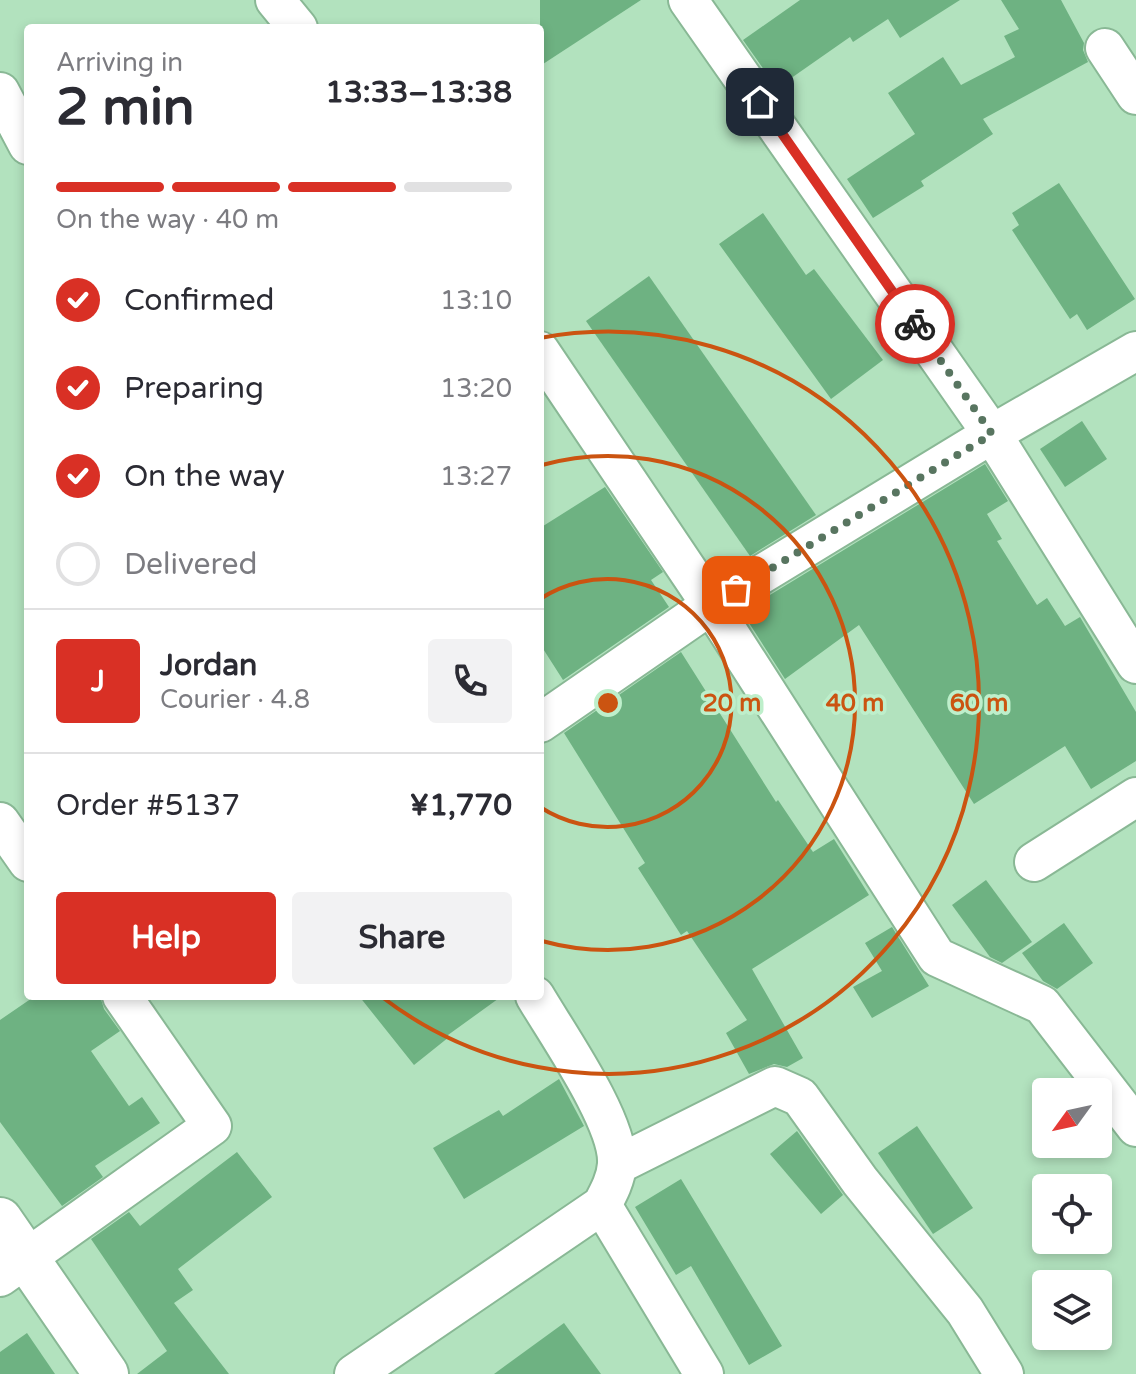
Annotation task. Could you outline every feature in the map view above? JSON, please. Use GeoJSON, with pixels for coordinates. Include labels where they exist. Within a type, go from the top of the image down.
{"type":"FeatureCollection","features":[{"type":"Feature","properties":{"kind":"street"},"geometry":{"type":"LineString","coordinates":[[275,0],[295,24]]}},
{"type":"Feature","properties":{"kind":"street"},"geometry":{"type":"LineString","coordinates":[[688,0],[992,434],[1136,664]]}},
{"type":"Feature","properties":{"kind":"street"},"geometry":{"type":"LineString","coordinates":[[1105,48],[1136,95]]}},
{"type":"Feature","properties":{"kind":"street"},"geometry":{"type":"LineString","coordinates":[[0,92],[24,137]]}},
{"type":"Feature","properties":{"kind":"street"},"geometry":{"type":"LineString","coordinates":[[544,720],[711,605],[992,434],[1136,351]]}},
{"type":"Feature","properties":{"kind":"street"},"geometry":{"type":"LineString","coordinates":[[544,357],[711,605],[937,957],[1042,1005],[1136,1127]]}},
{"type":"Feature","properties":{"kind":"street"},"geometry":{"type":"LineString","coordinates":[[1034,862],[1136,797]]}},
{"type":"Feature","properties":{"kind":"street"},"geometry":{"type":"LineString","coordinates":[[0,822],[24,856]]}},
{"type":"Feature","properties":{"kind":"street"},"geometry":{"type":"LineString","coordinates":[[13,1268],[212,1126],[125,1000]]}},
{"type":"Feature","properties":{"kind":"street"},"geometry":{"type":"LineString","coordinates":[[354,1374],[602,1205],[612,1186],[617,1165],[615,1143],[606,1117],[537,1000]]}},
{"type":"Feature","properties":{"kind":"street"},"geometry":{"type":"LineString","coordinates":[[617,1165],[775,1086],[800,1097],[860,1181],[965,1311],[1004,1374]]}},
{"type":"Feature","properties":{"kind":"street"},"geometry":{"type":"LineString","coordinates":[[602,1205],[704,1374]]}},
{"type":"Feature","properties":{"kind":"street"},"geometry":{"type":"LineString","coordinates":[[0,1220],[13,1268],[106,1374]]}},
{"type":"Feature","properties":{"kind":"building"},"geometry":{"type":"Polygon","coordinates":[[[540,0],[641,0],[544,63],[544,24],[540,24],[540,0]]]}},
{"type":"Feature","properties":{"kind":"building"},"geometry":{"type":"Polygon","coordinates":[[[800,0],[960,0],[900,38],[888,19],[853,42],[850,37],[777,88],[743,40],[800,0]]]}},
{"type":"Feature","properties":{"kind":"building"},"geometry":{"type":"Polygon","coordinates":[[[1001,0],[1061,0],[1084,43],[1083,50],[1088,62],[983,119],[993,134],[921,181],[924,186],[873,218],[847,179],[915,134],[888,93],[943,57],[961,85],[1015,57],[1004,36],[1019,29],[1001,0]]]}},
{"type":"Feature","properties":{"kind":"building"},"geometry":{"type":"Polygon","coordinates":[[[1059,183],[1135,299],[1087,330],[1077,314],[1070,319],[1012,230],[1019,225],[1012,213],[1059,183]]]}},
{"type":"Feature","properties":{"kind":"building"},"geometry":{"type":"Polygon","coordinates":[[[763,213],[806,275],[814,269],[883,360],[831,399],[719,244],[763,213]]]}},
{"type":"Feature","properties":{"kind":"building"},"geometry":{"type":"Polygon","coordinates":[[[649,276],[816,515],[750,556],[586,321],[649,276]]]}},
{"type":"Feature","properties":{"kind":"building"},"geometry":{"type":"Polygon","coordinates":[[[1082,421],[1107,459],[1065,487],[1040,449],[1082,421]]]}},
{"type":"Feature","properties":{"kind":"building"},"geometry":{"type":"Polygon","coordinates":[[[985,464],[1008,501],[987,514],[1002,539],[997,541],[1037,605],[1047,598],[1065,626],[1080,617],[1136,712],[1136,761],[1091,789],[1065,746],[974,804],[859,625],[785,679],[742,612],[985,464]]]}},
{"type":"Feature","properties":{"kind":"building"},"geometry":{"type":"Polygon","coordinates":[[[605,487],[663,572],[651,580],[669,607],[563,680],[544,650],[544,525],[605,487]]]}},
{"type":"Feature","properties":{"kind":"building"},"geometry":{"type":"Polygon","coordinates":[[[681,652],[776,802],[778,800],[813,852],[834,839],[869,895],[752,969],[803,1058],[787,1067],[774,1064],[749,1074],[726,1033],[747,1020],[687,931],[681,935],[638,868],[645,863],[564,733],[681,652]]]}},
{"type":"Feature","properties":{"kind":"building"},"geometry":{"type":"Polygon","coordinates":[[[986,880],[1032,942],[1002,963],[990,957],[952,905],[986,880]]]}},
{"type":"Feature","properties":{"kind":"building"},"geometry":{"type":"Polygon","coordinates":[[[1064,923],[1093,963],[1057,989],[1043,981],[1022,953],[1064,923]]]}},
{"type":"Feature","properties":{"kind":"building"},"geometry":{"type":"Polygon","coordinates":[[[892,927],[929,986],[872,1018],[853,987],[882,971],[865,943],[892,927]]]}},
{"type":"Feature","properties":{"kind":"building"},"geometry":{"type":"Polygon","coordinates":[[[29,1000],[101,1000],[120,1031],[91,1051],[129,1106],[142,1097],[160,1123],[95,1166],[103,1177],[62,1206],[0,1122],[0,1020],[29,1000]]]}},
{"type":"Feature","properties":{"kind":"building"},"geometry":{"type":"Polygon","coordinates":[[[362,1000],[496,1000],[448,1035],[414,1065],[362,1000]]]}},
{"type":"Feature","properties":{"kind":"building"},"geometry":{"type":"Polygon","coordinates":[[[559,1079],[584,1126],[464,1199],[433,1148],[499,1110],[503,1116],[559,1079]]]}},
{"type":"Feature","properties":{"kind":"building"},"geometry":{"type":"Polygon","coordinates":[[[917,1126],[973,1208],[933,1234],[878,1153],[917,1126]]]}},
{"type":"Feature","properties":{"kind":"building"},"geometry":{"type":"Polygon","coordinates":[[[797,1131],[843,1195],[821,1214],[770,1154],[797,1131]]]}},
{"type":"Feature","properties":{"kind":"building"},"geometry":{"type":"Polygon","coordinates":[[[237,1152],[272,1197],[178,1269],[193,1290],[174,1303],[229,1374],[137,1374],[167,1351],[91,1239],[129,1212],[140,1226],[237,1152]]]}},
{"type":"Feature","properties":{"kind":"building"},"geometry":{"type":"Polygon","coordinates":[[[681,1179],[782,1346],[749,1365],[691,1266],[676,1275],[635,1207],[681,1179]]]}},
{"type":"Feature","properties":{"kind":"building"},"geometry":{"type":"Polygon","coordinates":[[[564,1323],[601,1374],[494,1374],[564,1323]]]}},
{"type":"Feature","properties":{"kind":"building"},"geometry":{"type":"Polygon","coordinates":[[[27,1333],[55,1374],[0,1374],[0,1352],[27,1333]]]}},
{"type":"Feature","properties":{"kind":"way so far"},"geometry":{"type":"LineString","coordinates":[[736,590],[992,434],[915,324]]}},
{"type":"Feature","properties":{"kind":"route"},"geometry":{"type":"LineString","coordinates":[[760,102],[915,324]]}}]}
